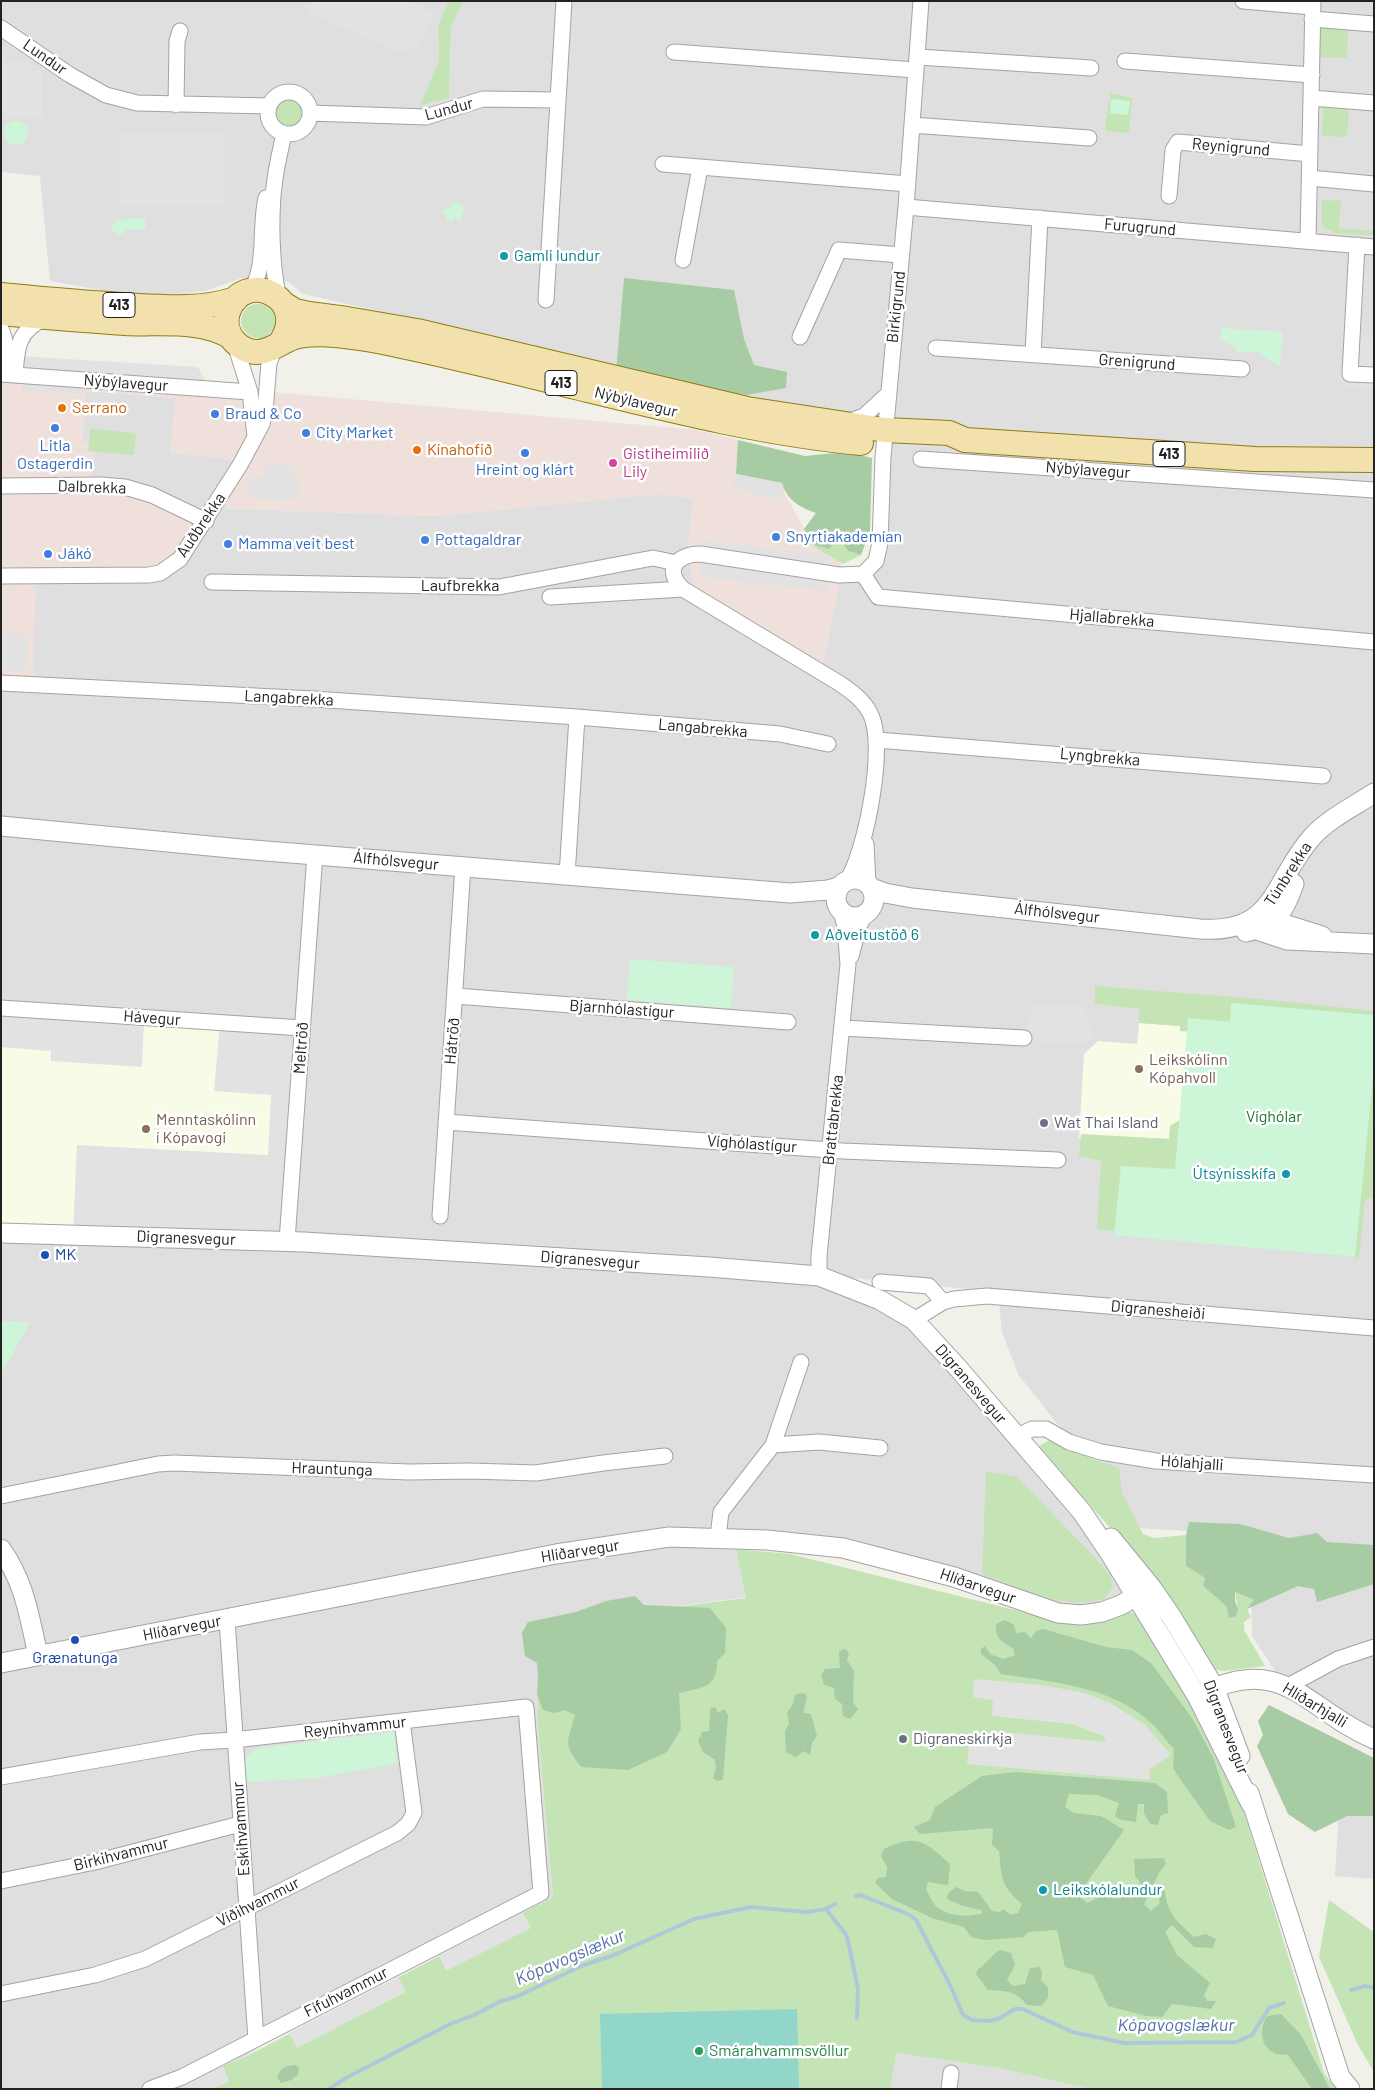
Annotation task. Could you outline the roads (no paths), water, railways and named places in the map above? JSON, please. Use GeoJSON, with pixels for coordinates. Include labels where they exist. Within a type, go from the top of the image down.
{"type":"FeatureCollection","features":[{"type":"Feature","properties":{"kind":"main road","name":"413"},"geometry":{"type":"LineString","coordinates":[[1,295],[91,303],[182,307],[206,306],[261,290],[271,292],[281,301]]}},
{"type":"Feature","properties":{"kind":"main road"},"geometry":{"type":"LineString","coordinates":[[232,339],[227,327],[227,317],[230,307],[244,294]]}},
{"type":"Feature","properties":{"kind":"main road"},"geometry":{"type":"LineString","coordinates":[[278,344],[286,333],[289,323],[288,313],[281,301]]}},
{"type":"Feature","properties":{"kind":"main road","name":"Nýbýlavegur"},"geometry":{"type":"LineString","coordinates":[[281,301],[295,311],[417,330],[732,406],[837,424],[885,437]]}},
{"type":"Feature","properties":{"kind":"main road","name":"413"},"geometry":{"type":"LineString","coordinates":[[1,313],[198,325],[212,328],[232,339],[246,350],[256,352],[266,351],[278,344]]}},
{"type":"Feature","properties":{"kind":"main road","name":"Nýbýlavegur"},"geometry":{"type":"LineString","coordinates":[[278,344],[298,336],[319,334],[372,340],[544,379],[705,419],[808,436],[885,437],[949,433],[965,440],[1255,459],[1369,460]]}},
{"type":"Feature","properties":{"kind":"street"},"geometry":{"type":"LineString","coordinates":[[546,300],[564,1]]}},
{"type":"Feature","properties":{"kind":"street","name":"Birkigrund"},"geometry":{"type":"LineString","coordinates":[[885,437],[908,184],[921,1]]}},
{"type":"Feature","properties":{"kind":"street"},"geometry":{"type":"LineString","coordinates":[[1243,1],[1313,9],[1374,24]]}},
{"type":"Feature","properties":{"kind":"street"},"geometry":{"type":"LineString","coordinates":[[1308,241],[1313,9]]}},
{"type":"Feature","properties":{"kind":"street","name":"Lundur"},"geometry":{"type":"LineString","coordinates":[[1,28],[70,75],[106,95],[137,103],[269,106]]}},
{"type":"Feature","properties":{"kind":"street"},"geometry":{"type":"LineString","coordinates":[[176,105],[177,41],[180,31]]}},
{"type":"Feature","properties":{"kind":"street"},"geometry":{"type":"LineString","coordinates":[[674,52],[917,63],[1091,68]]}},
{"type":"Feature","properties":{"kind":"street"},"geometry":{"type":"LineString","coordinates":[[1125,61],[1312,74]]}},
{"type":"Feature","properties":{"kind":"street"},"geometry":{"type":"LineString","coordinates":[[296,93],[306,101],[310,113],[307,125],[302,130],[290,134],[284,133],[272,126],[268,112],[269,106],[278,95],[296,93]]}},
{"type":"Feature","properties":{"kind":"street"},"geometry":{"type":"LineString","coordinates":[[1311,98],[1374,103]]}},
{"type":"Feature","properties":{"kind":"street","name":"Lundur"},"geometry":{"type":"LineString","coordinates":[[310,113],[426,117],[483,99],[558,100]]}},
{"type":"Feature","properties":{"kind":"street"},"geometry":{"type":"LineString","coordinates":[[912,125],[1089,138]]}},
{"type":"Feature","properties":{"kind":"street"},"geometry":{"type":"LineString","coordinates":[[281,301],[275,278],[273,243],[275,178],[284,133]]}},
{"type":"Feature","properties":{"kind":"street","name":"Reynigrund"},"geometry":{"type":"LineString","coordinates":[[1169,196],[1173,150],[1178,142],[1310,154]]}},
{"type":"Feature","properties":{"kind":"street"},"geometry":{"type":"LineString","coordinates":[[663,164],[908,184]]}},
{"type":"Feature","properties":{"kind":"street"},"geometry":{"type":"LineString","coordinates":[[683,260],[700,166]]}},
{"type":"Feature","properties":{"kind":"street"},"geometry":{"type":"LineString","coordinates":[[244,294],[259,275],[264,208],[268,189],[275,178]]}},
{"type":"Feature","properties":{"kind":"street"},"geometry":{"type":"LineString","coordinates":[[1310,178],[1374,184]]}},
{"type":"Feature","properties":{"kind":"street","name":"Furugrund"},"geometry":{"type":"LineString","coordinates":[[906,207],[1374,247]]}},
{"type":"Feature","properties":{"kind":"street"},"geometry":{"type":"LineString","coordinates":[[1033,354],[1040,218]]}},
{"type":"Feature","properties":{"kind":"street"},"geometry":{"type":"LineString","coordinates":[[1357,245],[1350,374],[1374,375]]}},
{"type":"Feature","properties":{"kind":"street"},"geometry":{"type":"LineString","coordinates":[[800,337],[839,250],[902,255]]}},
{"type":"Feature","properties":{"kind":"street"},"geometry":{"type":"LineString","coordinates":[[7,375],[23,334],[35,323],[49,317]]}},
{"type":"Feature","properties":{"kind":"street"},"geometry":{"type":"LineString","coordinates":[[1,329],[5,339],[7,375]]}},
{"type":"Feature","properties":{"kind":"street"},"geometry":{"type":"LineString","coordinates":[[232,339],[241,359],[250,392],[255,437]]}},
{"type":"Feature","properties":{"kind":"street","name":"Auðbrekka"},"geometry":{"type":"LineString","coordinates":[[1,576],[136,576],[155,574],[170,567],[180,559],[206,521],[255,437],[266,412],[269,363],[278,344]]}},
{"type":"Feature","properties":{"kind":"street","name":"Grenigrund"},"geometry":{"type":"LineString","coordinates":[[936,348],[1242,370]]}},
{"type":"Feature","properties":{"kind":"street","name":"Nýbýlavegur"},"geometry":{"type":"LineString","coordinates":[[7,375],[250,392]]}},
{"type":"Feature","properties":{"kind":"street"},"geometry":{"type":"LineString","coordinates":[[837,424],[864,416],[888,394]]}},
{"type":"Feature","properties":{"kind":"street"},"geometry":{"type":"LineString","coordinates":[[866,830],[870,886],[874,898],[868,911],[861,916],[850,916],[840,909],[836,897],[853,871],[866,830],[877,740],[872,716],[856,695],[839,682],[683,589],[677,584],[674,577],[674,569],[676,563],[682,557],[690,554],[700,554],[839,575],[863,574],[876,561],[880,543],[885,437]]}},
{"type":"Feature","properties":{"kind":"street","name":"Nýbýlavegur"},"geometry":{"type":"LineString","coordinates":[[921,459],[1369,489]]}},
{"type":"Feature","properties":{"kind":"street"},"geometry":{"type":"LineString","coordinates":[[1369,460],[1369,489]]}},
{"type":"Feature","properties":{"kind":"street","name":"Dalbrekka"},"geometry":{"type":"LineString","coordinates":[[1,486],[102,485],[125,487],[152,494],[206,521]]}},
{"type":"Feature","properties":{"kind":"street","name":"Laufbrekka"},"geometry":{"type":"LineString","coordinates":[[212,582],[499,587],[653,558],[676,563]]}},
{"type":"Feature","properties":{"kind":"street","name":"Hjallabrekka"},"geometry":{"type":"LineString","coordinates":[[863,574],[878,597],[1374,642]]}},
{"type":"Feature","properties":{"kind":"street"},"geometry":{"type":"LineString","coordinates":[[550,596],[683,589]]}},
{"type":"Feature","properties":{"kind":"street","name":"Langabrekka"},"geometry":{"type":"LineString","coordinates":[[1,683],[314,699],[577,717],[780,734],[828,744]]}},
{"type":"Feature","properties":{"kind":"street"},"geometry":{"type":"LineString","coordinates":[[567,876],[577,717]]}},
{"type":"Feature","properties":{"kind":"street","name":"Lyngbrekka"},"geometry":{"type":"LineString","coordinates":[[877,740],[1323,776]]}},
{"type":"Feature","properties":{"kind":"street","name":"Túnbrekka"},"geometry":{"type":"LineString","coordinates":[[1260,922],[1284,907],[1305,864],[1331,831],[1340,816],[1374,793]]}},
{"type":"Feature","properties":{"kind":"street","name":"Álfhólsvegur"},"geometry":{"type":"LineString","coordinates":[[1,826],[567,876],[790,893],[828,890],[843,884]]}},
{"type":"Feature","properties":{"kind":"street","name":"Meltröð"},"geometry":{"type":"LineString","coordinates":[[287,1241],[315,854]]}},
{"type":"Feature","properties":{"kind":"street","name":"Hátröð"},"geometry":{"type":"LineString","coordinates":[[440,1216],[456,996],[463,866]]}},
{"type":"Feature","properties":{"kind":"street"},"geometry":{"type":"LineString","coordinates":[[843,884],[858,879],[870,886]]}},
{"type":"Feature","properties":{"kind":"street","name":"Álfhólsvegur"},"geometry":{"type":"LineString","coordinates":[[870,886],[885,893],[912,898],[1229,933],[1260,922],[1337,941],[1374,944]]}},
{"type":"Feature","properties":{"kind":"street","name":"Álfhólsvegur"},"geometry":{"type":"LineString","coordinates":[[790,893],[840,909]]}},
{"type":"Feature","properties":{"kind":"street","name":"Álfhólsvegur"},"geometry":{"type":"LineString","coordinates":[[868,911],[912,898]]}},
{"type":"Feature","properties":{"kind":"street","name":"Brattabrekka"},"geometry":{"type":"LineString","coordinates":[[819,1276],[848,964],[845,926],[840,909]]}},
{"type":"Feature","properties":{"kind":"street","name":"Brattabrekka"},"geometry":{"type":"LineString","coordinates":[[848,964],[859,926],[868,911]]}},
{"type":"Feature","properties":{"kind":"street","name":"Bjarnhólastígur"},"geometry":{"type":"LineString","coordinates":[[456,996],[788,1022]]}},
{"type":"Feature","properties":{"kind":"street","name":"Hávegur"},"geometry":{"type":"LineString","coordinates":[[1,1008],[302,1028]]}},
{"type":"Feature","properties":{"kind":"street"},"geometry":{"type":"LineString","coordinates":[[843,1028],[1024,1038]]}},
{"type":"Feature","properties":{"kind":"street","name":"Víghólastígur"},"geometry":{"type":"LineString","coordinates":[[446,1122],[831,1150],[1058,1160]]}},
{"type":"Feature","properties":{"kind":"street","name":"Digranesvegur"},"geometry":{"type":"LineString","coordinates":[[1,1233],[287,1241],[709,1267],[819,1276],[880,1300],[914,1320],[1018,1436],[1082,1512],[1111,1555],[1144,1592],[1205,1692],[1251,1804],[1340,2077],[1350,2089]]}},
{"type":"Feature","properties":{"kind":"street"},"geometry":{"type":"LineString","coordinates":[[880,1282],[929,1286],[943,1302]]}},
{"type":"Feature","properties":{"kind":"street","name":"Digranesheiði"},"geometry":{"type":"LineString","coordinates":[[914,1320],[943,1302],[987,1296],[1374,1328]]}},
{"type":"Feature","properties":{"kind":"street"},"geometry":{"type":"LineString","coordinates":[[718,1537],[721,1512],[772,1446],[801,1362]]}},
{"type":"Feature","properties":{"kind":"street","name":"Hólahjalli"},"geometry":{"type":"LineString","coordinates":[[1018,1436],[1032,1429],[1046,1429],[1069,1442],[1101,1452],[1156,1461],[1374,1474]]}},
{"type":"Feature","properties":{"kind":"street"},"geometry":{"type":"LineString","coordinates":[[772,1446],[819,1442],[880,1448]]}},
{"type":"Feature","properties":{"kind":"street","name":"Hrauntunga"},"geometry":{"type":"LineString","coordinates":[[1,1496],[158,1464],[174,1463],[409,1472],[536,1473],[665,1456]]}},
{"type":"Feature","properties":{"kind":"street","name":"Hlíðarvegur"},"geometry":{"type":"LineString","coordinates":[[1,1663],[567,1552],[669,1537],[718,1537],[843,1548],[954,1577],[1058,1613],[1081,1615],[1102,1612],[1144,1592]]}},
{"type":"Feature","properties":{"kind":"street"},"geometry":{"type":"LineString","coordinates":[[1,1549],[18,1577],[26,1596],[38,1655]]}},
{"type":"Feature","properties":{"kind":"street","name":"Eskihvammur"},"geometry":{"type":"LineString","coordinates":[[227,1620],[256,2039]]}},
{"type":"Feature","properties":{"kind":"street"},"geometry":{"type":"LineString","coordinates":[[1288,1686],[1338,1659],[1374,1647]]}},
{"type":"Feature","properties":{"kind":"street","name":"Hlíðarhjalli"},"geometry":{"type":"LineString","coordinates":[[1205,1692],[1241,1679],[1255,1678],[1288,1686],[1359,1732],[1374,1738]]}},
{"type":"Feature","properties":{"kind":"street","name":"Reynihvammur"},"geometry":{"type":"LineString","coordinates":[[1,1777],[200,1742],[234,1740],[526,1707],[541,1893]]}},
{"type":"Feature","properties":{"kind":"street","name":"Víðihvammur"},"geometry":{"type":"LineString","coordinates":[[1,1994],[95,1975],[145,1959],[398,1833],[408,1824],[414,1813],[414,1800],[402,1721]]}},
{"type":"Feature","properties":{"kind":"street","name":"Birkihvammur"},"geometry":{"type":"LineString","coordinates":[[1,1881],[95,1862],[240,1824]]}},
{"type":"Feature","properties":{"kind":"street","name":"Fífuhvammur"},"geometry":{"type":"LineString","coordinates":[[150,2089],[182,2077],[541,1893]]}},
{"type":"Feature","properties":{"kind":"street"},"geometry":{"type":"LineString","coordinates":[[949,2089],[952,2073]]}},
{"type":"Feature","properties":{"kind":"waterway","name":"Kópavogslækur"},"geometry":{"type":"LineString","coordinates":[[856,1896],[860,1895],[908,1914],[916,1920],[951,1987],[963,2015],[972,2020],[988,2021],[998,2019],[1015,2009],[1023,2009],[1072,2032],[1124,2043],[1236,2042],[1252,2035],[1269,2008],[1284,2003]]}},
{"type":"Feature","properties":{"kind":"waterway","name":"Kópavogslækur"},"geometry":{"type":"LineString","coordinates":[[329,2089],[346,2078],[450,2024],[694,1919],[751,1907],[807,1912],[826,1909],[835,1904]]}},
{"type":"Feature","properties":{"kind":"waterway"},"geometry":{"type":"LineString","coordinates":[[826,1909],[847,1936],[858,1989],[857,2018]]}},
{"type":"Feature","properties":{"kind":"waterway","name":"Kópavogslækur"},"geometry":{"type":"LineString","coordinates":[[1351,1990],[1365,1986],[1374,1988]]}},
{"type":"Feature","properties":{"kind":"place","name":"Gamli lundur"},"geometry":{"type":"Point","coordinates":[504,256]}},
{"type":"Feature","properties":{"kind":"place","name":"Serrano"},"geometry":{"type":"Point","coordinates":[62,408]}},
{"type":"Feature","properties":{"kind":"place","name":"Braud & Co"},"geometry":{"type":"Point","coordinates":[215,414]}},
{"type":"Feature","properties":{"kind":"place","name":"Litla Ostagerdin"},"geometry":{"type":"Point","coordinates":[55,428]}},
{"type":"Feature","properties":{"kind":"place","name":"City Market"},"geometry":{"type":"Point","coordinates":[306,433]}},
{"type":"Feature","properties":{"kind":"place","name":"Kínahofið"},"geometry":{"type":"Point","coordinates":[417,450]}},
{"type":"Feature","properties":{"kind":"place","name":"Hreint og klárt"},"geometry":{"type":"Point","coordinates":[525,453]}},
{"type":"Feature","properties":{"kind":"place","name":"Gistiheimilið Lily"},"geometry":{"type":"Point","coordinates":[613,463]}},
{"type":"Feature","properties":{"kind":"place","name":"Snyrtiakademían"},"geometry":{"type":"Point","coordinates":[776,537]}},
{"type":"Feature","properties":{"kind":"place","name":"Pottagaldrar"},"geometry":{"type":"Point","coordinates":[425,540]}},
{"type":"Feature","properties":{"kind":"place","name":"Mamma veit best"},"geometry":{"type":"Point","coordinates":[228,544]}},
{"type":"Feature","properties":{"kind":"place","name":"Jákó"},"geometry":{"type":"Point","coordinates":[48,554]}},
{"type":"Feature","properties":{"kind":"place","name":"Aðveitustöð 6"},"geometry":{"type":"Point","coordinates":[815,935]}},
{"type":"Feature","properties":{"kind":"place","name":"Leikskólinn Kópahvoll"},"geometry":{"type":"Point","coordinates":[1139,1069]}},
{"type":"Feature","properties":{"kind":"place","name":"Wat Thai Island"},"geometry":{"type":"Point","coordinates":[1044,1123]}},
{"type":"Feature","properties":{"kind":"place","name":"Menntaskólinn í Kópavogi"},"geometry":{"type":"Point","coordinates":[146,1129]}},
{"type":"Feature","properties":{"kind":"place","name":"Útsýnisskífa"},"geometry":{"type":"Point","coordinates":[1286,1174]}},
{"type":"Feature","properties":{"kind":"place","name":"MK"},"geometry":{"type":"Point","coordinates":[45,1255]}},
{"type":"Feature","properties":{"kind":"place","name":"Grænatunga"},"geometry":{"type":"Point","coordinates":[75,1640]}},
{"type":"Feature","properties":{"kind":"place","name":"Digraneskirkja"},"geometry":{"type":"Point","coordinates":[903,1739]}},
{"type":"Feature","properties":{"kind":"place","name":"Leikskólalundur"},"geometry":{"type":"Point","coordinates":[1043,1890]}},
{"type":"Feature","properties":{"kind":"place","name":"Smárahvammsvöllur"},"geometry":{"type":"Point","coordinates":[699,2051]}},
{"type":"Feature","properties":{"kind":"park label","name":"Víghólar"},"geometry":{"type":"Point","coordinates":[1274,1117]}}]}
